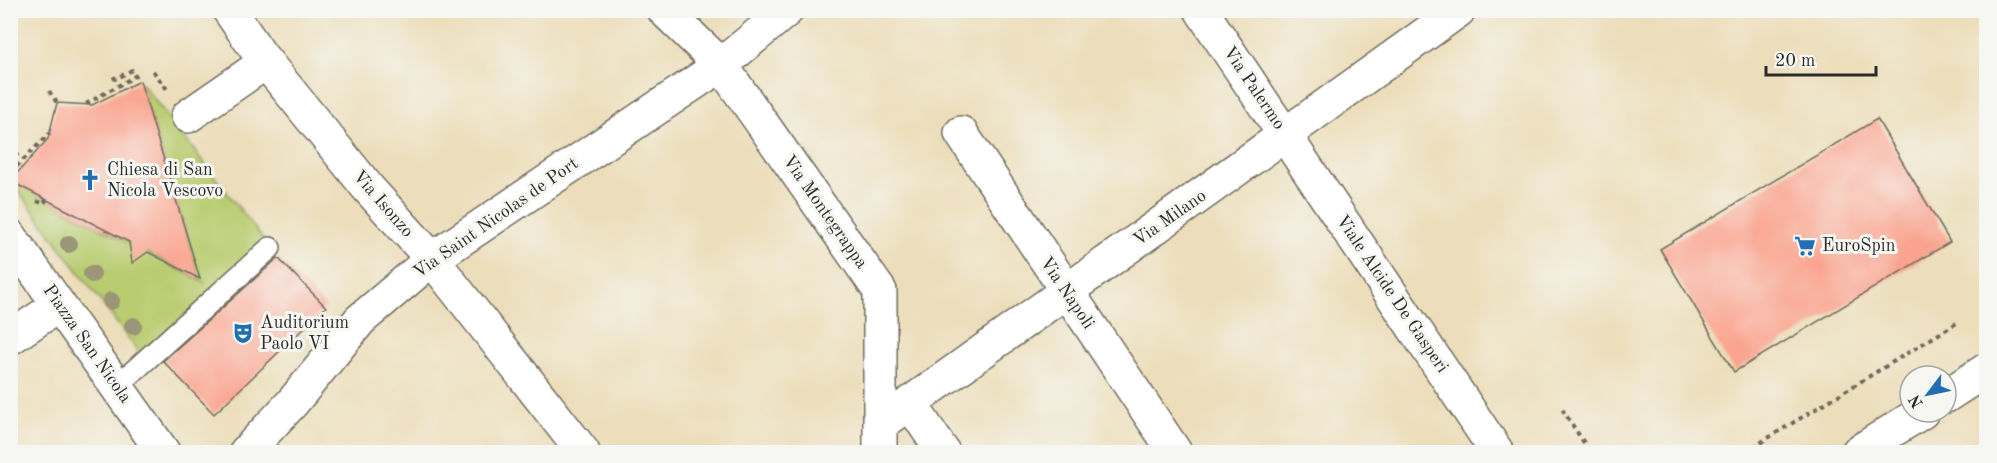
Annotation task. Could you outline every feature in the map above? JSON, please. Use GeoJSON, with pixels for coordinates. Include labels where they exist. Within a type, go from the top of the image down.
{"type":"FeatureCollection","features":[{"type":"Feature","properties":{"kind":"street","name":"Via Isonzo"},"geometry":{"type":"LineString","coordinates":[[229,10],[266,62],[368,188],[432,259],[583,453]]}},
{"type":"Feature","properties":{"kind":"street","name":"Via Montegrappa"},"geometry":{"type":"LineString","coordinates":[[664,10],[722,65],[880,291],[880,438]]}},
{"type":"Feature","properties":{"kind":"street","name":"Via Saint Nicolas de Port"},"geometry":{"type":"LineString","coordinates":[[246,453],[292,403],[360,320],[432,259],[722,65],[787,10]]}},
{"type":"Feature","properties":{"kind":"street","name":"Via Palermo"},"geometry":{"type":"LineString","coordinates":[[1201,10],[1286,136]]}},
{"type":"Feature","properties":{"kind":"street","name":"Via Milano"},"geometry":{"type":"LineString","coordinates":[[880,438],[910,403],[1459,10]]}},
{"type":"Feature","properties":{"kind":"street"},"geometry":{"type":"LineString","coordinates":[[188,116],[266,62]]}},
{"type":"Feature","properties":{"kind":"street","name":"Via Napoli"},"geometry":{"type":"LineString","coordinates":[[961,133],[1175,453]]}},
{"type":"Feature","properties":{"kind":"street","name":"Viale Alcide De Gasperi"},"geometry":{"type":"LineString","coordinates":[[1286,136],[1497,453]]}},
{"type":"Feature","properties":{"kind":"street","name":"Piazza San Nicola"},"geometry":{"type":"LineString","coordinates":[[10,236],[163,453]]}},
{"type":"Feature","properties":{"kind":"street"},"geometry":{"type":"LineString","coordinates":[[10,338],[59,305]]}},
{"type":"Feature","properties":{"kind":"street"},"geometry":{"type":"LineString","coordinates":[[1958,388],[1986,370]]}},
{"type":"Feature","properties":{"kind":"street"},"geometry":{"type":"LineString","coordinates":[[910,403],[943,453]]}},
{"type":"Feature","properties":{"kind":"street"},"geometry":{"type":"LineString","coordinates":[[1858,453],[1903,424]]}},
{"type":"Feature","properties":{"kind":"lane"},"geometry":{"type":"LineString","coordinates":[[116,387],[270,248]]}},
{"type":"Feature","properties":{"kind":"path"},"geometry":{"type":"LineString","coordinates":[[86,104],[135,76],[132,70],[115,79],[112,73]]}},
{"type":"Feature","properties":{"kind":"path"},"geometry":{"type":"LineString","coordinates":[[49,91],[57,104]]}},
{"type":"Feature","properties":{"kind":"path"},"geometry":{"type":"LineString","coordinates":[[10,173],[50,133]]}},
{"type":"Feature","properties":{"kind":"path"},"geometry":{"type":"LineString","coordinates":[[10,162],[17,155],[14,152]]}},
{"type":"Feature","properties":{"kind":"path"},"geometry":{"type":"LineString","coordinates":[[37,201],[44,204],[46,200]]}},
{"type":"Feature","properties":{"kind":"path"},"geometry":{"type":"LineString","coordinates":[[1745,453],[1960,321]]}},
{"type":"Feature","properties":{"kind":"path"},"geometry":{"type":"LineString","coordinates":[[1562,409],[1590,453]]}},
{"type":"Feature","properties":{"kind":"green space"},"geometry":{"type":"Polygon","coordinates":[[[140,81],[267,244],[140,354],[11,181],[205,283],[200,279],[140,81]]]}},
{"type":"Feature","properties":{"kind":"building","name":"Chiesa di San Nicola Vescovo"},"geometry":{"type":"Polygon","coordinates":[[[140,81],[200,279],[148,252],[132,263],[129,242],[10,181],[48,139],[57,103],[92,105],[140,81]]]}},
{"type":"Feature","properties":{"kind":"building","name":"EuroSpin"},"geometry":{"type":"Polygon","coordinates":[[[1877,119],[1950,242],[1734,372],[1660,249],[1877,119]]]}},
{"type":"Feature","properties":{"kind":"building","name":"Auditorium Paolo VI"},"geometry":{"type":"Polygon","coordinates":[[[278,258],[326,307],[214,414],[163,361],[278,258]]]}},
{"type":"Feature","properties":{"kind":"place","name":"Chiesa di San Nicola Vescovo"},"geometry":{"type":"Point","coordinates":[90,180]}},
{"type":"Feature","properties":{"kind":"place","name":"EuroSpin"},"geometry":{"type":"Point","coordinates":[1805,246]}},
{"type":"Feature","properties":{"kind":"place","name":"Auditorium Paolo VI"},"geometry":{"type":"Point","coordinates":[243,333]}}]}
